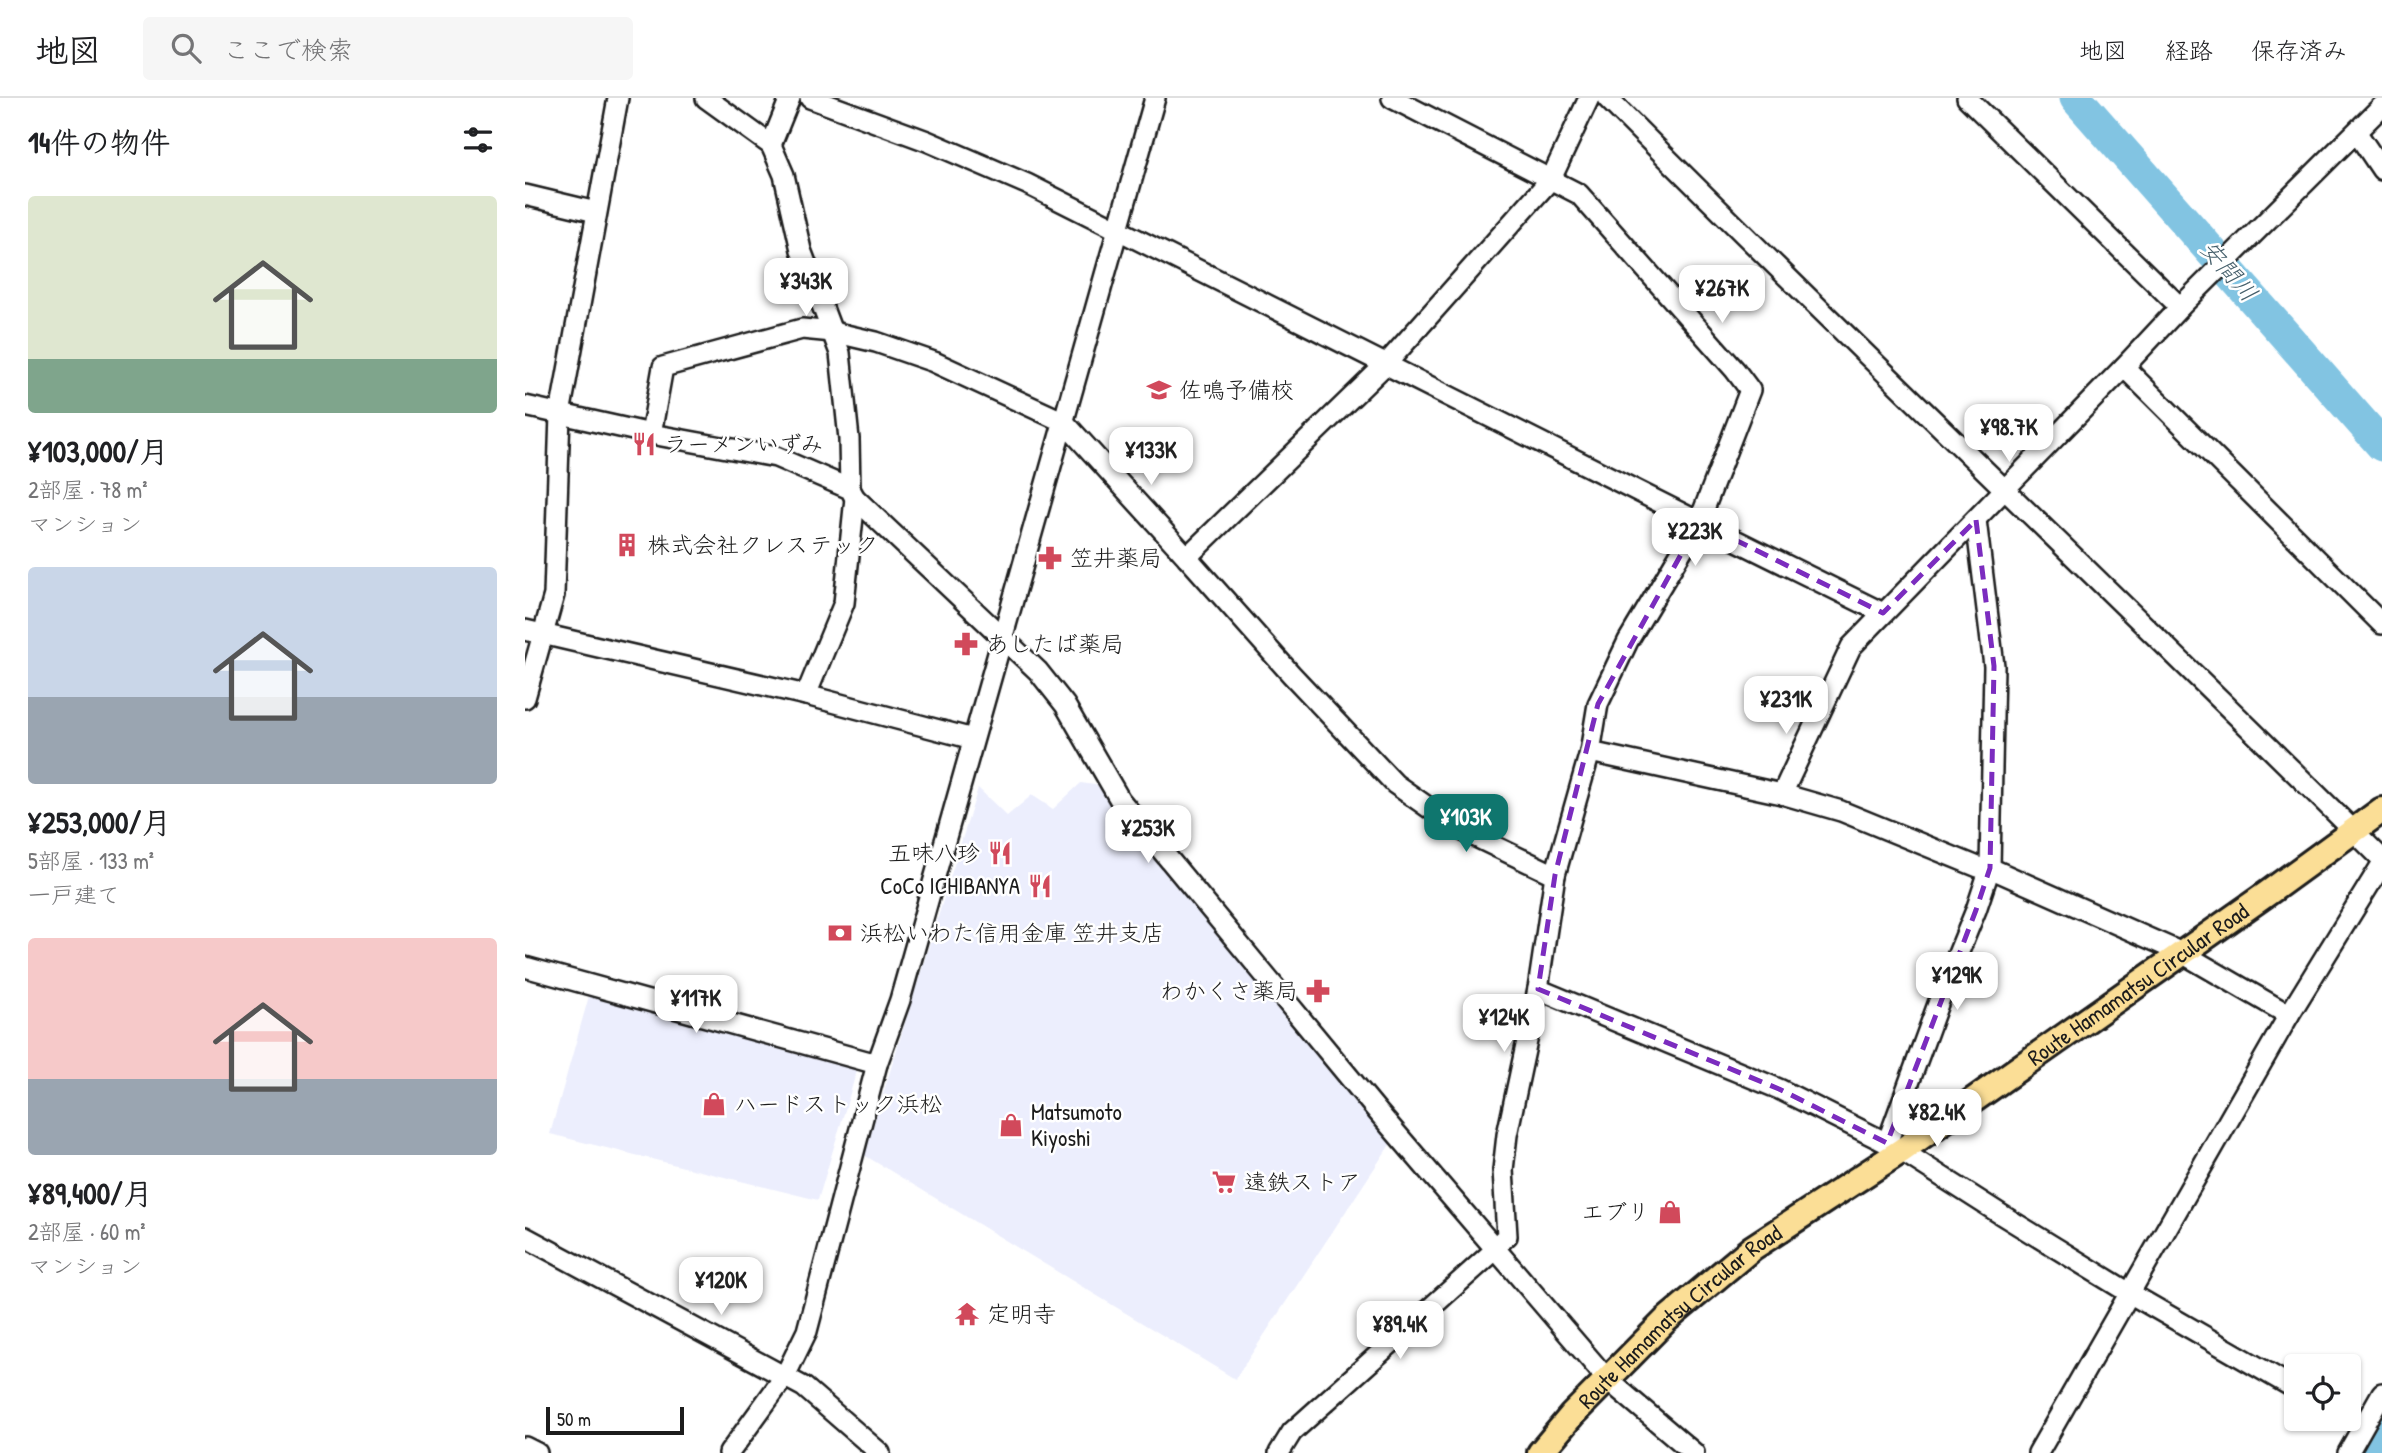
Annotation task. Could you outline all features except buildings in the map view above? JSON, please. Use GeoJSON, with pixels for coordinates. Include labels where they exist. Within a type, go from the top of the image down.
{"type":"FeatureCollection","features":[{"type":"Feature","properties":{"kind":"main road","name":"Route Hamamatsu Circular Road"},"geometry":{"type":"LineString","coordinates":[[1540,1453],[1572,1415],[1666,1320],[1752,1248],[1894,1147],[2182,953],[2382,810]]}},
{"type":"Feature","properties":{"kind":"street"},"geometry":{"type":"LineString","coordinates":[[525,698],[534,632],[554,594],[560,414],[618,98]]}},
{"type":"Feature","properties":{"kind":"street"},"geometry":{"type":"LineString","coordinates":[[706,98],[771,145],[785,174],[801,250],[840,353],[852,494],[843,603],[806,695]]}},
{"type":"Feature","properties":{"kind":"street"},"geometry":{"type":"LineString","coordinates":[[771,145],[790,98]]}},
{"type":"Feature","properties":{"kind":"street"},"geometry":{"type":"LineString","coordinates":[[810,98],[927,141],[1014,178],[1883,613]]}},
{"type":"Feature","properties":{"kind":"street"},"geometry":{"type":"LineString","coordinates":[[729,1453],[785,1376],[807,1331],[877,1064],[900,1000],[1155,98]]}},
{"type":"Feature","properties":{"kind":"street"},"geometry":{"type":"LineString","coordinates":[[1279,1453],[1292,1432],[1507,1236],[1504,1158],[1538,989],[1555,875],[1590,752],[1598,704],[1629,641],[1699,522],[1750,390],[1579,194],[1392,98]]}},
{"type":"Feature","properties":{"kind":"street"},"geometry":{"type":"LineString","coordinates":[[1187,557],[1387,363],[1552,179],[1589,98]]}},
{"type":"Feature","properties":{"kind":"street"},"geometry":{"type":"LineString","coordinates":[[1607,98],[1863,354],[2004,488],[2382,861],[2289,1015],[2038,1453]]}},
{"type":"Feature","properties":{"kind":"street"},"geometry":{"type":"LineString","coordinates":[[1967,98],[2180,307]]}},
{"type":"Feature","properties":{"kind":"street"},"geometry":{"type":"LineString","coordinates":[[1782,794],[1851,647],[2180,307],[2382,106]]}},
{"type":"Feature","properties":{"kind":"street"},"geometry":{"type":"LineString","coordinates":[[2357,133],[2382,170]]}},
{"type":"Feature","properties":{"kind":"street"},"geometry":{"type":"LineString","coordinates":[[525,195],[596,212]]}},
{"type":"Feature","properties":{"kind":"street"},"geometry":{"type":"LineString","coordinates":[[651,434],[663,368],[801,329],[833,332],[876,342],[934,362],[1064,422],[1291,674],[1395,784],[1459,829],[1555,875]]}},
{"type":"Feature","properties":{"kind":"street"},"geometry":{"type":"LineString","coordinates":[[2124,367],[2382,624]]}},
{"type":"Feature","properties":{"kind":"street"},"geometry":{"type":"LineString","coordinates":[[525,406],[651,434],[776,457],[852,494],[1038,671],[1065,705],[1120,800],[1378,1112],[1607,1380],[1695,1453]]}},
{"type":"Feature","properties":{"kind":"street"},"geometry":{"type":"LineString","coordinates":[[1894,1147],[1942,993],[1990,868],[1994,666],[1976,520]]}},
{"type":"Feature","properties":{"kind":"street"},"geometry":{"type":"LineString","coordinates":[[534,632],[806,695],[973,739]]}},
{"type":"Feature","properties":{"kind":"street"},"geometry":{"type":"LineString","coordinates":[[1590,752],[1782,794],[1841,811],[1978,867],[1990,868],[2182,953],[2289,1015]]}},
{"type":"Feature","properties":{"kind":"street"},"geometry":{"type":"LineString","coordinates":[[525,967],[877,1064]]}},
{"type":"Feature","properties":{"kind":"street"},"geometry":{"type":"LineString","coordinates":[[1538,989],[1779,1088],[1894,1147],[2131,1294],[2284,1382]]}},
{"type":"Feature","properties":{"kind":"street"},"geometry":{"type":"LineString","coordinates":[[525,1237],[804,1387],[880,1453]]}},
{"type":"Feature","properties":{"kind":"street"},"geometry":{"type":"LineString","coordinates":[[2361,1417],[2382,1393]]}},
{"type":"Feature","properties":{"kind":"street"},"geometry":{"type":"LineString","coordinates":[[2348,1453],[2354,1431]]}},
{"type":"Feature","properties":{"kind":"street"},"geometry":{"type":"LineString","coordinates":[[525,1447],[537,1453]]}},
{"type":"Feature","properties":{"kind":"highlighted area"},"geometry":{"type":"Polygon","coordinates":[[[1976,520],[1994,666],[1990,868],[1976,910],[1887,1143],[1779,1089],[1538,989],[1555,875],[1598,704],[1699,522],[1883,613],[1976,520]]]}},
{"type":"Feature","properties":{"kind":"shaded area"},"geometry":{"type":"Polygon","coordinates":[[[1081,783],[1101,786],[1391,1143],[1235,1379],[864,1155],[978,788],[1007,816],[1032,795],[1053,809],[1081,783]]]}},
{"type":"Feature","properties":{"kind":"shaded area"},"geometry":{"type":"Polygon","coordinates":[[[589,996],[857,1070],[818,1200],[550,1134],[589,996]]]}},
{"type":"Feature","properties":{"kind":"waterway","name":"安間川"},"geometry":{"type":"LineString","coordinates":[[2076,98],[2382,445]]}},
{"type":"Feature","properties":{"kind":"waterway","name":"安間川"},"geometry":{"type":"LineString","coordinates":[[2361,1453],[2382,1417]]}},
{"type":"Feature","properties":{"kind":"place","name":"佐鳴予備校"},"geometry":{"type":"Point","coordinates":[1159,390]}},
{"type":"Feature","properties":{"kind":"place","name":"ラーメンいずみ"},"geometry":{"type":"Point","coordinates":[644,444]}},
{"type":"Feature","properties":{"kind":"place","name":"株式会社クレステック"},"geometry":{"type":"Point","coordinates":[627,545]}},
{"type":"Feature","properties":{"kind":"place","name":"笠井薬局"},"geometry":{"type":"Point","coordinates":[1050,558]}},
{"type":"Feature","properties":{"kind":"place","name":"あしたば薬局"},"geometry":{"type":"Point","coordinates":[966,644]}},
{"type":"Feature","properties":{"kind":"place","name":"五味八珍"},"geometry":{"type":"Point","coordinates":[1000,853]}},
{"type":"Feature","properties":{"kind":"place","name":"CoCo ICHIBANYA"},"geometry":{"type":"Point","coordinates":[1040,886]}},
{"type":"Feature","properties":{"kind":"place","name":"浜松いわた信用金庫 笠井支店"},"geometry":{"type":"Point","coordinates":[840,933]}},
{"type":"Feature","properties":{"kind":"place","name":"わかくさ薬局"},"geometry":{"type":"Point","coordinates":[1318,991]}},
{"type":"Feature","properties":{"kind":"place","name":"ハードストック浜松"},"geometry":{"type":"Point","coordinates":[714,1104]}},
{"type":"Feature","properties":{"kind":"place","name":"Matsumoto Kiyoshi"},"geometry":{"type":"Point","coordinates":[1011,1125]}},
{"type":"Feature","properties":{"kind":"place","name":"遠鉄ストア"},"geometry":{"type":"Point","coordinates":[1224,1182]}},
{"type":"Feature","properties":{"kind":"place","name":"エブリ"},"geometry":{"type":"Point","coordinates":[1670,1212]}},
{"type":"Feature","properties":{"kind":"place","name":"定明寺"},"geometry":{"type":"Point","coordinates":[967,1314]}}]}
